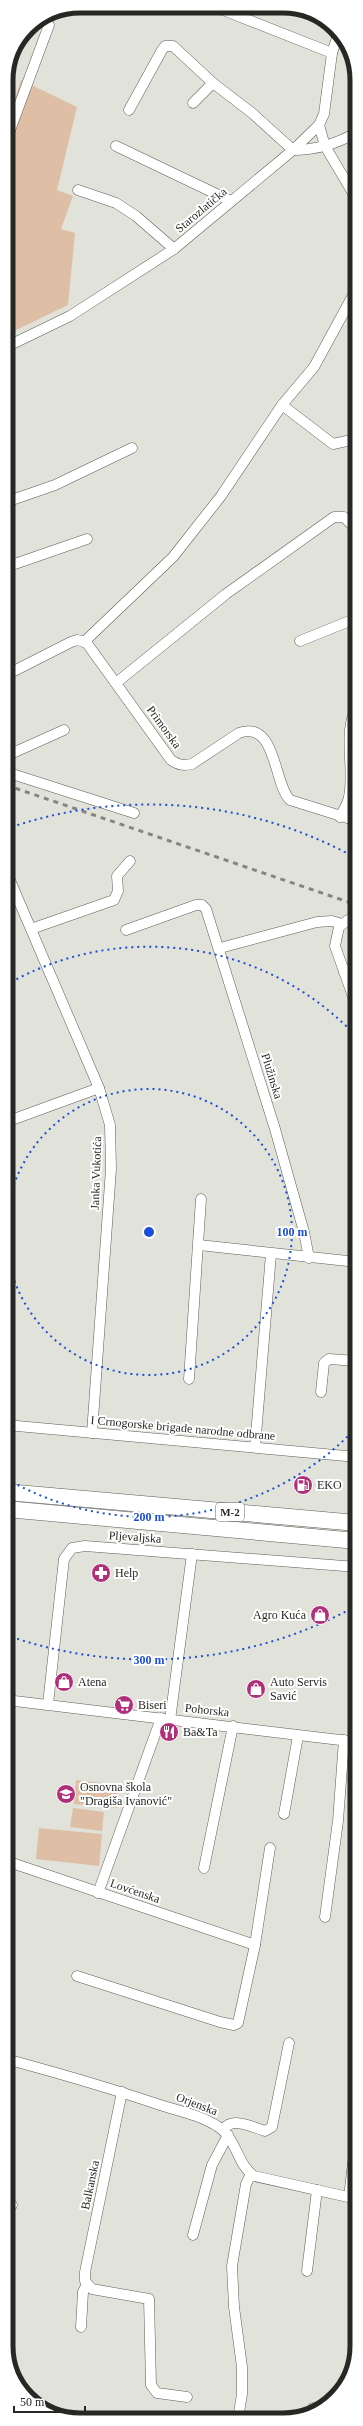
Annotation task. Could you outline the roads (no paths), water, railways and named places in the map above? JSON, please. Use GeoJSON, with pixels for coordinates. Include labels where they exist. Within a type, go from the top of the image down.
{"type":"FeatureCollection","features":[{"type":"Feature","properties":{"kind":"main road","name":"M-2"},"geometry":{"type":"LineString","coordinates":[[13,1493],[350,1522]]}},
{"type":"Feature","properties":{"kind":"main road","name":"M-2"},"geometry":{"type":"LineString","coordinates":[[13,1510],[350,1539]]}},
{"type":"Feature","properties":{"kind":"street"},"geometry":{"type":"LineString","coordinates":[[231,13],[332,53]]}},
{"type":"Feature","properties":{"kind":"street"},"geometry":{"type":"LineString","coordinates":[[13,123],[49,25]]}},
{"type":"Feature","properties":{"kind":"street","name":"Starozlatička"},"geometry":{"type":"LineString","coordinates":[[13,344],[70,316],[174,249],[293,150],[319,125],[324,114],[332,53],[336,40]]}},
{"type":"Feature","properties":{"kind":"street"},"geometry":{"type":"LineString","coordinates":[[129,110],[165,46],[177,48],[213,84],[252,113],[293,150],[308,150],[325,146],[350,135]]}},
{"type":"Feature","properties":{"kind":"street"},"geometry":{"type":"LineString","coordinates":[[194,103],[213,84]]}},
{"type":"Feature","properties":{"kind":"street"},"geometry":{"type":"LineString","coordinates":[[319,125],[325,146],[350,188]]}},
{"type":"Feature","properties":{"kind":"street"},"geometry":{"type":"LineString","coordinates":[[116,146],[231,201]]}},
{"type":"Feature","properties":{"kind":"street"},"geometry":{"type":"LineString","coordinates":[[78,190],[116,203],[136,216],[174,249]]}},
{"type":"Feature","properties":{"kind":"street"},"geometry":{"type":"LineString","coordinates":[[13,671],[71,642],[84,642],[174,557],[221,496],[282,405],[314,367],[350,301]]}},
{"type":"Feature","properties":{"kind":"street"},"geometry":{"type":"LineString","coordinates":[[282,405],[333,444],[341,444],[347,441]]}},
{"type":"Feature","properties":{"kind":"street"},"geometry":{"type":"LineString","coordinates":[[13,500],[55,485],[132,448]]}},
{"type":"Feature","properties":{"kind":"street"},"geometry":{"type":"LineString","coordinates":[[116,683],[226,594],[334,517],[344,517],[350,523]]}},
{"type":"Feature","properties":{"kind":"street"},"geometry":{"type":"LineString","coordinates":[[13,565],[87,539]]}},
{"type":"Feature","properties":{"kind":"street"},"geometry":{"type":"LineString","coordinates":[[300,641],[350,621]]}},
{"type":"Feature","properties":{"kind":"street","name":"Primorska"},"geometry":{"type":"LineString","coordinates":[[84,642],[92,648],[171,760],[184,766],[192,764],[239,733],[247,730],[254,732],[266,740],[290,800],[350,819]]}},
{"type":"Feature","properties":{"kind":"street"},"geometry":{"type":"LineString","coordinates":[[13,753],[64,730]]}},
{"type":"Feature","properties":{"kind":"street"},"geometry":{"type":"LineString","coordinates":[[13,774],[134,813]]}},
{"type":"Feature","properties":{"kind":"street"},"geometry":{"type":"LineString","coordinates":[[340,817],[349,797],[350,781]]}},
{"type":"Feature","properties":{"kind":"street"},"geometry":{"type":"LineString","coordinates":[[31,928],[114,900],[118,891],[117,876],[130,861]]}},
{"type":"Feature","properties":{"kind":"street","name":"Janka Vukotića"},"geometry":{"type":"LineString","coordinates":[[13,887],[99,1088],[110,1125],[111,1169],[92,1433]]}},
{"type":"Feature","properties":{"kind":"street","name":"Plužinska"},"geometry":{"type":"LineString","coordinates":[[126,930],[196,905],[203,905],[220,948],[302,1225],[309,1258]]}},
{"type":"Feature","properties":{"kind":"street"},"geometry":{"type":"LineString","coordinates":[[350,920],[342,924],[336,931],[335,946],[350,988]]}},
{"type":"Feature","properties":{"kind":"street"},"geometry":{"type":"LineString","coordinates":[[220,948],[317,922],[332,921],[342,924]]}},
{"type":"Feature","properties":{"kind":"street"},"geometry":{"type":"LineString","coordinates":[[344,972],[350,969]]}},
{"type":"Feature","properties":{"kind":"street"},"geometry":{"type":"LineString","coordinates":[[13,1119],[99,1088]]}},
{"type":"Feature","properties":{"kind":"street"},"geometry":{"type":"LineString","coordinates":[[189,1379],[201,1199]]}},
{"type":"Feature","properties":{"kind":"street"},"geometry":{"type":"LineString","coordinates":[[199,1245],[350,1261]]}},
{"type":"Feature","properties":{"kind":"street"},"geometry":{"type":"LineString","coordinates":[[255,1447],[271,1254]]}},
{"type":"Feature","properties":{"kind":"street"},"geometry":{"type":"LineString","coordinates":[[321,1392],[324,1363],[329,1359],[350,1360]]}},
{"type":"Feature","properties":{"kind":"street","name":"I Crnogorske brigade narodne odbrane"},"geometry":{"type":"LineString","coordinates":[[13,1426],[350,1456]]}},
{"type":"Feature","properties":{"kind":"street","name":"Pljevaljska"},"geometry":{"type":"LineString","coordinates":[[48,1704],[64,1558],[68,1551],[72,1548],[85,1546],[350,1566]]}},
{"type":"Feature","properties":{"kind":"street"},"geometry":{"type":"LineString","coordinates":[[98,1893],[165,1719],[192,1554]]}},
{"type":"Feature","properties":{"kind":"street","name":"Pohorska"},"geometry":{"type":"LineString","coordinates":[[13,1701],[233,1726],[298,1736],[350,1741]]}},
{"type":"Feature","properties":{"kind":"street"},"geometry":{"type":"LineString","coordinates":[[204,1868],[233,1726]]}},
{"type":"Feature","properties":{"kind":"street"},"geometry":{"type":"LineString","coordinates":[[284,1814],[298,1736]]}},
{"type":"Feature","properties":{"kind":"street"},"geometry":{"type":"LineString","coordinates":[[325,1917],[338,1821],[344,1740]]}},
{"type":"Feature","properties":{"kind":"street"},"geometry":{"type":"LineString","coordinates":[[76,1976],[234,2025],[240,2020],[255,1945],[270,1848]]}},
{"type":"Feature","properties":{"kind":"street","name":"Lovćenska"},"geometry":{"type":"LineString","coordinates":[[13,1863],[255,1945]]}},
{"type":"Feature","properties":{"kind":"street"},"geometry":{"type":"LineString","coordinates":[[193,2235],[212,2165],[226,2132],[226,2125],[233,2122],[265,2131],[272,2127],[289,2043]]}},
{"type":"Feature","properties":{"kind":"street","name":"Orjenska"},"geometry":{"type":"LineString","coordinates":[[13,2061],[122,2092],[200,2118],[226,2132]]}},
{"type":"Feature","properties":{"kind":"street","name":"Balkanska"},"geometry":{"type":"LineString","coordinates":[[81,2327],[83,2292],[87,2284],[85,2272],[122,2092]]}},
{"type":"Feature","properties":{"kind":"street"},"geometry":{"type":"LineString","coordinates":[[226,2132],[251,2174],[259,2178],[350,2197]]}},
{"type":"Feature","properties":{"kind":"street"},"geometry":{"type":"LineString","coordinates":[[239,2413],[242,2394],[242,2367],[234,2307],[232,2266],[246,2184],[251,2174]]}},
{"type":"Feature","properties":{"kind":"street"},"geometry":{"type":"LineString","coordinates":[[307,2271],[318,2190]]}},
{"type":"Feature","properties":{"kind":"street"},"geometry":{"type":"LineString","coordinates":[[87,2284],[98,2290],[150,2299],[152,2388],[158,2392],[186,2397]]}},
{"type":"Feature","properties":{"kind":"railway"},"geometry":{"type":"LineString","coordinates":[[13,787],[350,903]]}},
{"type":"Feature","properties":{"kind":"place","name":"EKO"},"geometry":{"type":"Point","coordinates":[303,1485]}},
{"type":"Feature","properties":{"kind":"place","name":"Help"},"geometry":{"type":"Point","coordinates":[101,1573]}},
{"type":"Feature","properties":{"kind":"place","name":"Agro Kuća"},"geometry":{"type":"Point","coordinates":[320,1615]}},
{"type":"Feature","properties":{"kind":"place","name":"Atena"},"geometry":{"type":"Point","coordinates":[64,1682]}},
{"type":"Feature","properties":{"kind":"place","name":"Auto Servis Savić"},"geometry":{"type":"Point","coordinates":[256,1689]}},
{"type":"Feature","properties":{"kind":"place","name":"Biseri"},"geometry":{"type":"Point","coordinates":[124,1705]}},
{"type":"Feature","properties":{"kind":"place","name":"Ba&Ta"},"geometry":{"type":"Point","coordinates":[169,1732]}},
{"type":"Feature","properties":{"kind":"place","name":"Osnovna škola \"Dragiša Ivanović\""},"geometry":{"type":"Point","coordinates":[66,1794]}}]}
